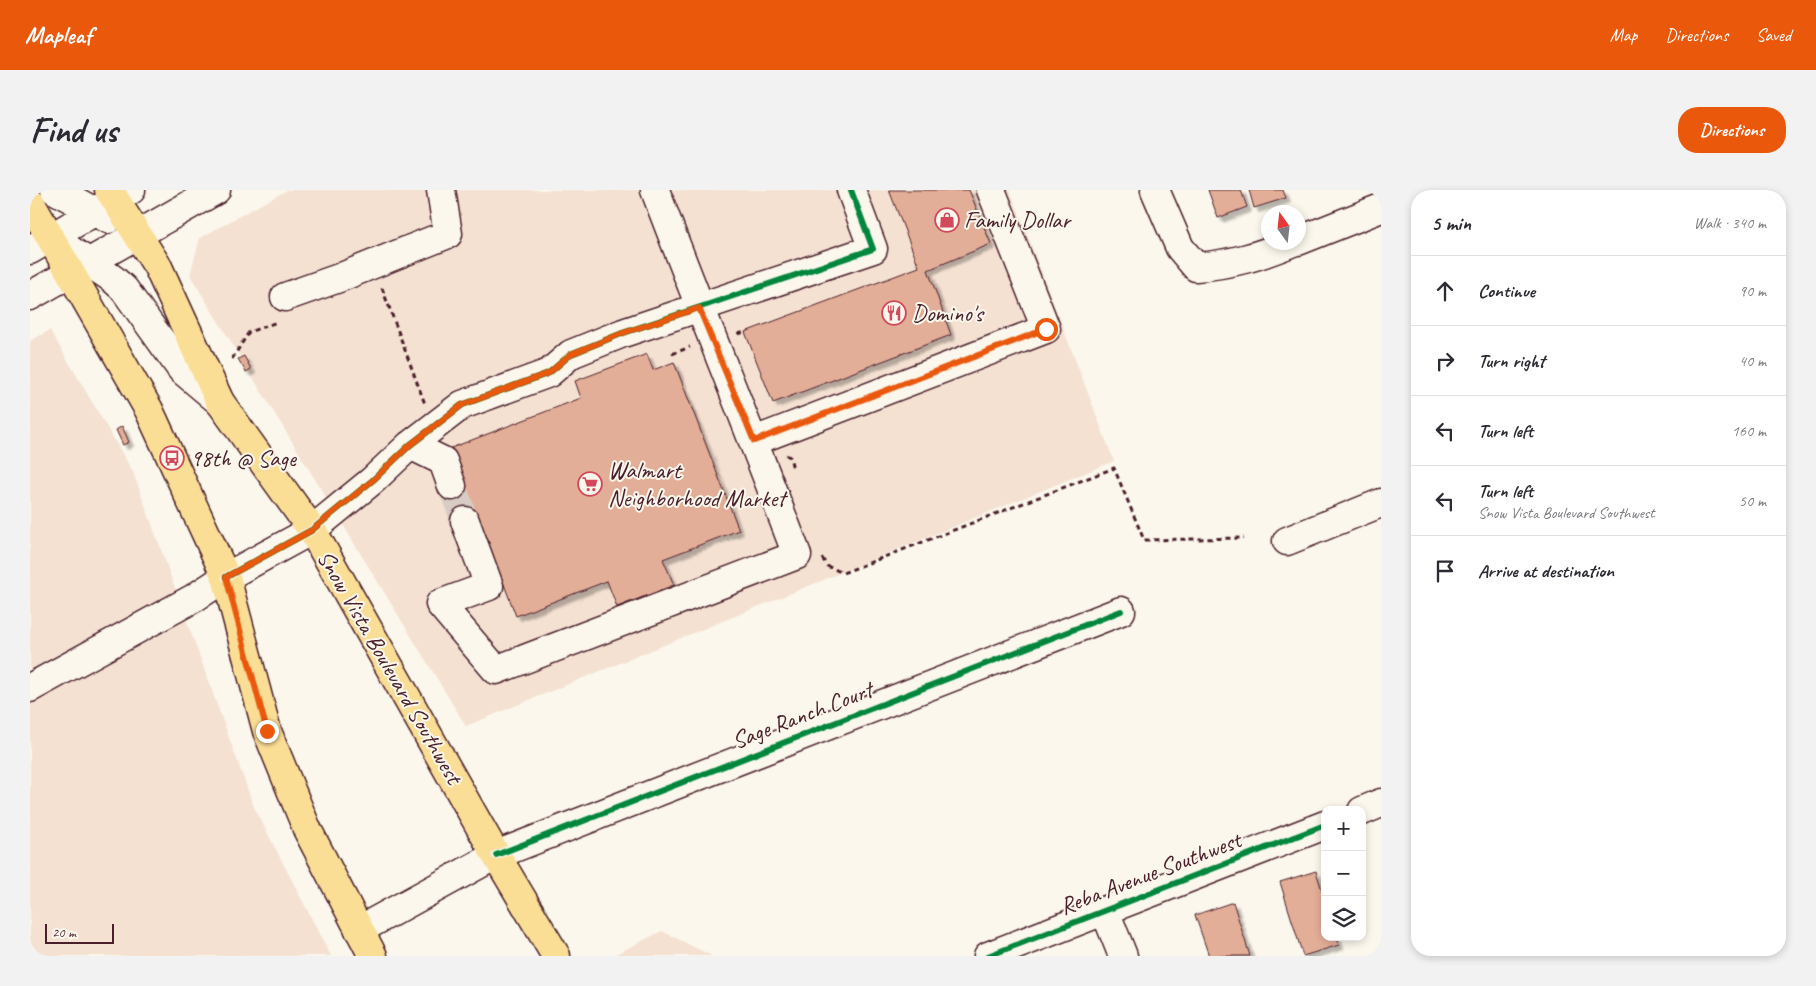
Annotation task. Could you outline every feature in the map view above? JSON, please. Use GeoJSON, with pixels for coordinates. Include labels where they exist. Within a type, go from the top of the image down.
{"type":"FeatureCollection","features":[{"type":"Feature","properties":{"kind":"main road","name":"Snow Vista Boulevard Southwest"},"geometry":{"type":"LineString","coordinates":[[112,198],[158,267],[220,402],[312,530],[496,855],[556,956]]}},
{"type":"Feature","properties":{"kind":"main road"},"geometry":{"type":"LineString","coordinates":[[30,202],[41,243],[80,268],[149,410],[226,577],[267,731],[307,829],[373,956]]}},
{"type":"Feature","properties":{"kind":"street"},"geometry":{"type":"LineString","coordinates":[[55,190],[112,198]]}},
{"type":"Feature","properties":{"kind":"street"},"geometry":{"type":"LineString","coordinates":[[30,296],[216,190]]}},
{"type":"Feature","properties":{"kind":"street"},"geometry":{"type":"LineString","coordinates":[[284,309],[339,278],[448,234],[441,190]]}},
{"type":"Feature","properties":{"kind":"street"},"geometry":{"type":"LineString","coordinates":[[465,521],[489,586],[440,604],[496,670],[797,554],[754,441],[699,308],[655,190]]}},
{"type":"Feature","properties":{"kind":"street"},"geometry":{"type":"LineString","coordinates":[[30,688],[194,598],[226,577],[312,530],[373,480],[410,445],[462,405],[549,373],[571,354],[623,333],[872,250],[851,190]]}},
{"type":"Feature","properties":{"kind":"street"},"geometry":{"type":"LineString","coordinates":[[754,441],[1046,329],[991,190]]}},
{"type":"Feature","properties":{"kind":"street"},"geometry":{"type":"LineString","coordinates":[[1155,190],[1180,248],[1196,268],[1227,264],[1274,250]]}},
{"type":"Feature","properties":{"kind":"street"},"geometry":{"type":"LineString","coordinates":[[41,243],[112,198]]}},
{"type":"Feature","properties":{"kind":"street"},"geometry":{"type":"LineString","coordinates":[[1306,237],[1381,208]]}},
{"type":"Feature","properties":{"kind":"street"},"geometry":{"type":"LineString","coordinates":[[80,268],[113,279],[124,289],[182,370],[220,402]]}},
{"type":"Feature","properties":{"kind":"street"},"geometry":{"type":"LineString","coordinates":[[410,445],[443,461],[452,486]]}},
{"type":"Feature","properties":{"kind":"street"},"geometry":{"type":"LineString","coordinates":[[1287,541],[1381,503]]}},
{"type":"Feature","properties":{"kind":"street","name":"Sage Ranch Court"},"geometry":{"type":"LineString","coordinates":[[359,930],[496,855],[1121,610]]}},
{"type":"Feature","properties":{"kind":"street","name":"Reba Avenue Southwest"},"geometry":{"type":"LineString","coordinates":[[988,956],[1321,827]]}},
{"type":"Feature","properties":{"kind":"street"},"geometry":{"type":"LineString","coordinates":[[1105,910],[1123,956]]}},
{"type":"Feature","properties":{"kind":"path"},"geometry":{"type":"LineString","coordinates":[[379,282],[428,411],[440,423]]}},
{"type":"Feature","properties":{"kind":"path"},"geometry":{"type":"LineString","coordinates":[[232,359],[249,332],[284,309]]}},
{"type":"Feature","properties":{"kind":"path"},"geometry":{"type":"LineString","coordinates":[[672,354],[698,344]]}},
{"type":"Feature","properties":{"kind":"path"},"geometry":{"type":"LineString","coordinates":[[780,451],[790,457],[794,470],[792,477]]}},
{"type":"Feature","properties":{"kind":"path"},"geometry":{"type":"LineString","coordinates":[[818,552],[826,566],[843,573],[1114,468],[1144,540],[1244,538]]}},
{"type":"Feature","properties":{"kind":"shaded area"},"geometry":{"type":"Polygon","coordinates":[[[287,190],[1010,190],[1114,461],[466,726],[190,275],[200,238],[287,190]]]}},
{"type":"Feature","properties":{"kind":"shaded area"},"geometry":{"type":"Polygon","coordinates":[[[50,330],[133,472],[254,807],[331,956],[30,956],[30,341],[50,330]]]}},
{"type":"Feature","properties":{"kind":"shaded area"},"geometry":{"type":"Polygon","coordinates":[[[662,931],[712,956],[612,956],[662,931]]]}},
{"type":"Feature","properties":{"kind":"building"},"geometry":{"type":"Polygon","coordinates":[[[889,190],[969,190],[991,244],[928,270],[951,335],[773,403],[745,332],[919,267],[889,190]]]}},
{"type":"Feature","properties":{"kind":"building"},"geometry":{"type":"Polygon","coordinates":[[[1208,190],[1241,190],[1247,207],[1218,218],[1208,190]]]}},
{"type":"Feature","properties":{"kind":"building"},"geometry":{"type":"Polygon","coordinates":[[[1249,190],[1283,190],[1286,198],[1254,208],[1249,190]]]}},
{"type":"Feature","properties":{"kind":"building","name":"Walmart Neighborhood Market"},"geometry":{"type":"Polygon","coordinates":[[[647,354],[653,370],[674,362],[739,530],[663,559],[674,585],[617,607],[607,581],[516,616],[478,516],[454,525],[441,491],[464,482],[451,448],[581,398],[575,381],[647,354]]]}},
{"type":"Feature","properties":{"kind":"building"},"geometry":{"type":"Polygon","coordinates":[[[244,356],[251,369],[246,372],[238,359],[244,356]]]}},
{"type":"Feature","properties":{"kind":"building"},"geometry":{"type":"Polygon","coordinates":[[[122,426],[129,442],[123,445],[116,430],[122,426]]]}},
{"type":"Feature","properties":{"kind":"building"},"geometry":{"type":"Polygon","coordinates":[[[1316,871],[1321,887],[1321,941],[1338,941],[1339,945],[1303,956],[1280,882],[1316,871]]]}},
{"type":"Feature","properties":{"kind":"building"},"geometry":{"type":"Polygon","coordinates":[[[1233,902],[1250,956],[1209,956],[1195,915],[1233,902]]]}},
{"type":"Feature","properties":{"kind":"tunnel"},"geometry":{"type":"LineString","coordinates":[[452,486],[465,521]]}},
{"type":"Feature","properties":{"kind":"cycle path"},"geometry":{"type":"LineString","coordinates":[[226,577],[312,530],[373,480],[410,445],[462,405],[549,373],[571,354],[623,333],[873,249],[851,190]]}},
{"type":"Feature","properties":{"kind":"cycle path"},"geometry":{"type":"LineString","coordinates":[[496,855],[1121,611]]}},
{"type":"Feature","properties":{"kind":"cycle path"},"geometry":{"type":"LineString","coordinates":[[988,956],[1321,827]]}},
{"type":"Feature","properties":{"kind":"place","name":"Family Dollar"},"geometry":{"type":"Point","coordinates":[947,220]}},
{"type":"Feature","properties":{"kind":"place","name":"Domino's"},"geometry":{"type":"Point","coordinates":[894,313]}},
{"type":"Feature","properties":{"kind":"place","name":"98th @ Sage"},"geometry":{"type":"Point","coordinates":[172,458]}},
{"type":"Feature","properties":{"kind":"place","name":"Walmart Neighborhood Market"},"geometry":{"type":"Point","coordinates":[590,484]}},
{"type":"Feature","properties":{"kind":"route"},"geometry":{"type":"LineString","coordinates":[[267,731],[226,577],[312,530],[373,480],[410,445],[462,405],[549,373],[571,354],[623,333],[699,308],[754,441],[1046,329]]}}]}
